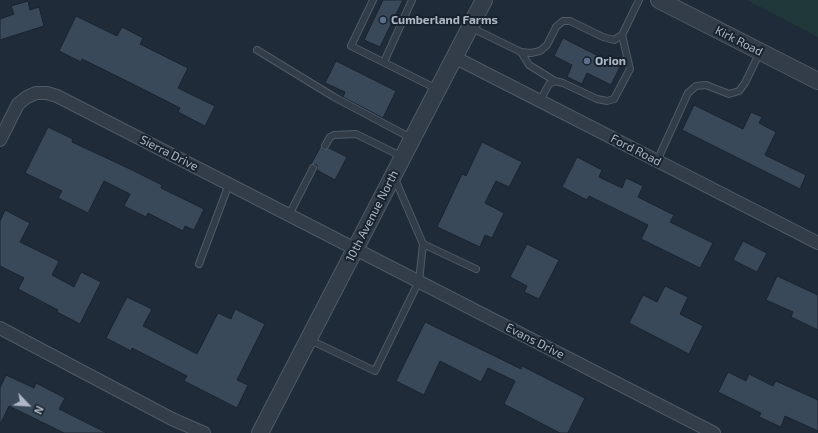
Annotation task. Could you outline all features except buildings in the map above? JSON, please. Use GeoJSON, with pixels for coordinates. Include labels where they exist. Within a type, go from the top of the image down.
{"type":"FeatureCollection","features":[{"type":"Feature","properties":{"kind":"street","name":"10th Avenue North"},"geometry":{"type":"LineString","coordinates":[[260,433],[484,0]]}},
{"type":"Feature","properties":{"kind":"street","name":"Kirk Road"},"geometry":{"type":"LineString","coordinates":[[659,0],[818,81]]}},
{"type":"Feature","properties":{"kind":"street","name":"Ford Road"},"geometry":{"type":"LineString","coordinates":[[454,57],[818,243]]}},
{"type":"Feature","properties":{"kind":"street","name":"Sierra Drive"},"geometry":{"type":"LineString","coordinates":[[0,140],[18,104],[27,97],[36,93],[47,93],[57,96],[355,249]]}},
{"type":"Feature","properties":{"kind":"street","name":"Evans Drive"},"geometry":{"type":"LineString","coordinates":[[355,249],[714,433]]}},
{"type":"Feature","properties":{"kind":"street"},"geometry":{"type":"LineString","coordinates":[[0,328],[172,419],[204,433]]}},
{"type":"Feature","properties":{"kind":"lane"},"geometry":{"type":"LineString","coordinates":[[374,0],[351,46],[438,90]]}},
{"type":"Feature","properties":{"kind":"lane"},"geometry":{"type":"LineString","coordinates":[[384,62],[412,0]]}},
{"type":"Feature","properties":{"kind":"lane"},"geometry":{"type":"LineString","coordinates":[[470,27],[520,52],[531,53],[540,51],[547,45],[556,27],[563,21],[570,21],[603,37],[614,40],[622,35],[639,0]]}},
{"type":"Feature","properties":{"kind":"lane"},"geometry":{"type":"LineString","coordinates":[[520,52],[529,65],[555,81],[563,83],[597,99],[607,101],[614,99],[630,69],[622,35]]}},
{"type":"Feature","properties":{"kind":"lane"},"geometry":{"type":"LineString","coordinates":[[257,50],[334,97],[412,138]]}},
{"type":"Feature","properties":{"kind":"lane"},"geometry":{"type":"LineString","coordinates":[[657,161],[688,93],[696,86],[706,85],[729,94],[739,91],[746,83],[760,52]]}},
{"type":"Feature","properties":{"kind":"lane"},"geometry":{"type":"LineString","coordinates":[[540,101],[549,84],[555,81]]}},
{"type":"Feature","properties":{"kind":"lane"},"geometry":{"type":"LineString","coordinates":[[324,146],[330,137],[334,135],[356,134],[403,157]]}},
{"type":"Feature","properties":{"kind":"lane"},"geometry":{"type":"LineString","coordinates":[[289,215],[313,168]]}},
{"type":"Feature","properties":{"kind":"lane"},"geometry":{"type":"LineString","coordinates":[[308,340],[375,371],[419,281],[423,244],[393,176]]}},
{"type":"Feature","properties":{"kind":"lane"},"geometry":{"type":"LineString","coordinates":[[199,264],[229,184]]}},
{"type":"Feature","properties":{"kind":"lane"},"geometry":{"type":"LineString","coordinates":[[423,244],[476,269]]}},
{"type":"Feature","properties":{"kind":"green space"},"geometry":{"type":"Polygon","coordinates":[[[747,0],[818,0],[818,37],[747,0]]]}},
{"type":"Feature","properties":{"kind":"place","name":"Cumberland Farms"},"geometry":{"type":"Point","coordinates":[383,20]}},
{"type":"Feature","properties":{"kind":"place","name":"Orion"},"geometry":{"type":"Point","coordinates":[587,61]}}]}
